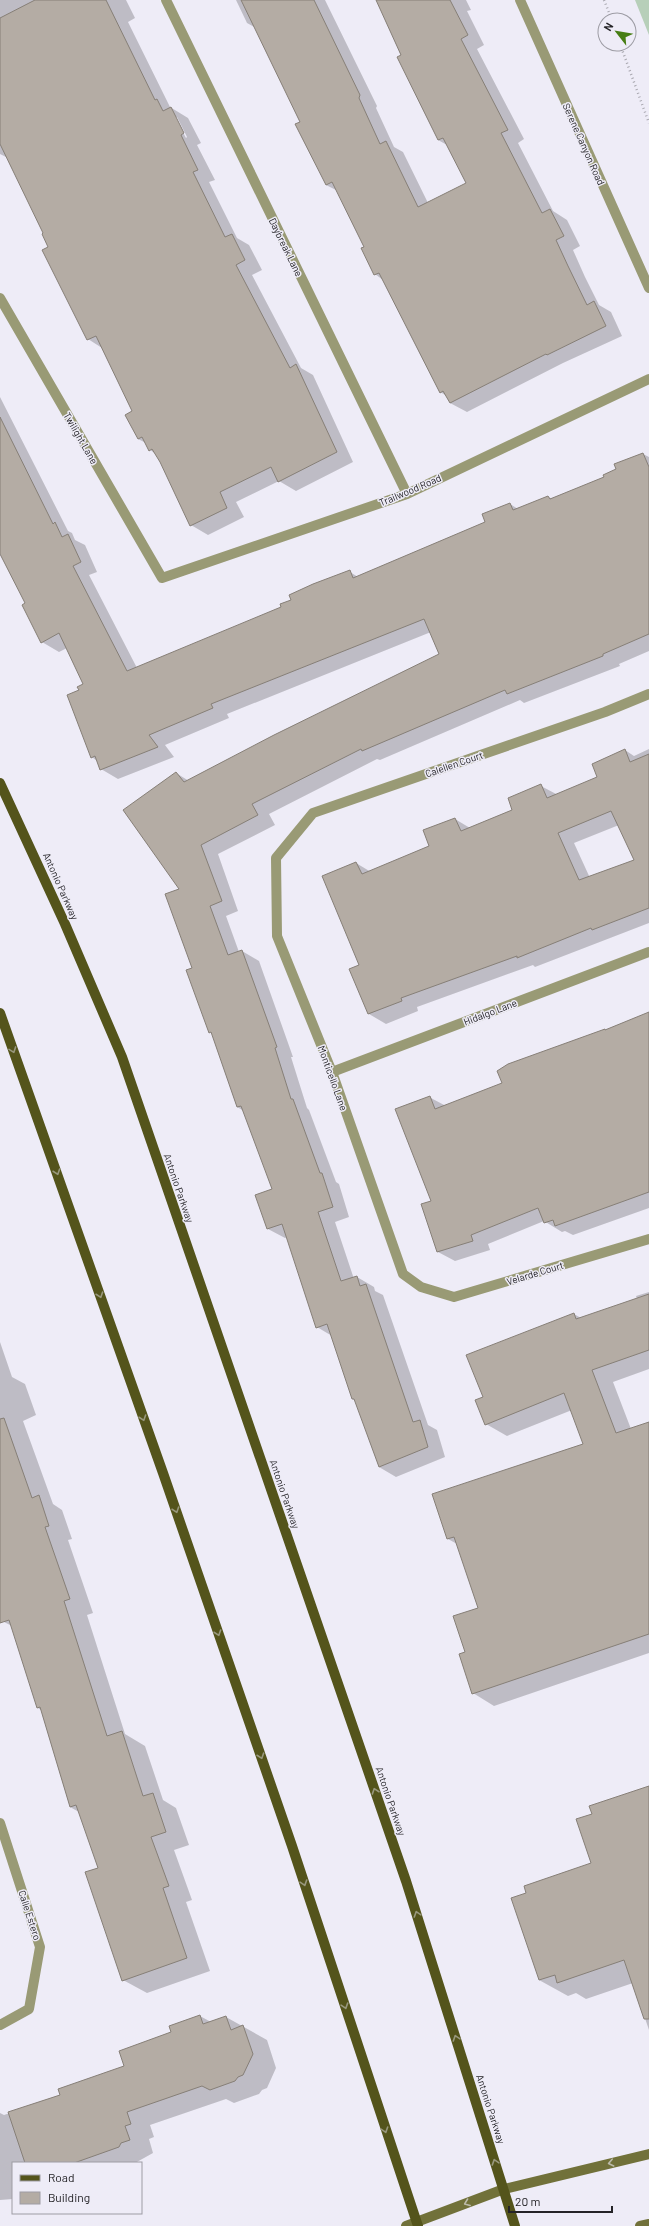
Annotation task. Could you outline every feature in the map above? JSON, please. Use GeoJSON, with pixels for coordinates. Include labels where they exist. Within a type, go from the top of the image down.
{"type":"FeatureCollection","features":[{"type":"Feature","properties":{"kind":"main road","name":"Antonio Parkway"},"geometry":{"type":"LineString","coordinates":[[0,783],[65,924],[122,1057],[404,1874],[515,2226]]}},
{"type":"Feature","properties":{"kind":"main road"},"geometry":{"type":"LineString","coordinates":[[0,1013],[163,1473],[292,1846],[417,2224]]}},
{"type":"Feature","properties":{"kind":"street","name":"Daybreak Lane"},"geometry":{"type":"LineString","coordinates":[[166,0],[407,494]]}},
{"type":"Feature","properties":{"kind":"street","name":"Serene Canyon Road"},"geometry":{"type":"LineString","coordinates":[[520,0],[649,288]]}},
{"type":"Feature","properties":{"kind":"street","name":"Twilight Lane"},"geometry":{"type":"LineString","coordinates":[[0,298],[162,578]]}},
{"type":"Feature","properties":{"kind":"street","name":"Trailwood Road"},"geometry":{"type":"LineString","coordinates":[[162,578],[407,494],[649,379]]}},
{"type":"Feature","properties":{"kind":"street","name":"Calellen Court"},"geometry":{"type":"LineString","coordinates":[[276,858],[313,813],[605,712],[649,694]]}},
{"type":"Feature","properties":{"kind":"street","name":"Monticello Lane"},"geometry":{"type":"LineString","coordinates":[[276,858],[278,936],[332,1072],[403,1274],[421,1287]]}},
{"type":"Feature","properties":{"kind":"street","name":"Hidalgo Lane"},"geometry":{"type":"LineString","coordinates":[[332,1072],[649,952]]}},
{"type":"Feature","properties":{"kind":"street","name":"Velarde Court"},"geometry":{"type":"LineString","coordinates":[[421,1287],[454,1297],[649,1239]]}},
{"type":"Feature","properties":{"kind":"street","name":"Calle Estero"},"geometry":{"type":"LineString","coordinates":[[0,1823],[40,1947],[29,2009],[0,2025]]}},
{"type":"Feature","properties":{"kind":"street"},"geometry":{"type":"LineString","coordinates":[[406,2226],[417,2224],[504,2189],[649,2154]]}},
{"type":"Feature","properties":{"kind":"street"},"geometry":{"type":"LineString","coordinates":[[640,2226],[649,2224]]}},
{"type":"Feature","properties":{"kind":"path"},"geometry":{"type":"LineString","coordinates":[[604,0],[609,12]]}},
{"type":"Feature","properties":{"kind":"path"},"geometry":{"type":"LineString","coordinates":[[623,52],[649,123]]}},
{"type":"Feature","properties":{"kind":"green space"},"geometry":{"type":"Polygon","coordinates":[[[635,0],[649,0],[649,35],[635,0]]]}},
{"type":"Feature","properties":{"kind":"building"},"geometry":{"type":"Polygon","coordinates":[[[35,0],[106,0],[155,100],[157,99],[163,111],[171,107],[184,133],[181,135],[198,170],[193,172],[225,237],[232,234],[245,260],[236,265],[290,368],[296,364],[337,452],[278,482],[271,467],[220,492],[227,508],[190,526],[160,462],[152,449],[149,451],[142,437],[138,439],[125,415],[132,411],[96,336],[87,340],[42,250],[48,247],[42,234],[43,233],[0,144],[0,18],[35,0]]]}},
{"type":"Feature","properties":{"kind":"building"},"geometry":{"type":"Polygon","coordinates":[[[241,0],[314,0],[360,95],[359,98],[380,144],[386,141],[418,207],[466,183],[443,138],[438,140],[397,57],[401,55],[376,0],[450,0],[468,35],[461,39],[508,130],[501,133],[542,213],[550,209],[564,236],[556,240],[568,266],[587,305],[594,301],[606,326],[547,355],[546,354],[450,403],[443,391],[440,393],[379,273],[374,275],[361,248],[364,247],[332,182],[326,185],[295,124],[300,122],[241,0]]]}},
{"type":"Feature","properties":{"kind":"building"},"geometry":{"type":"Polygon","coordinates":[[[0,417],[53,524],[55,522],[62,537],[68,534],[81,562],[73,566],[127,671],[281,607],[280,604],[291,600],[289,595],[313,584],[350,570],[353,578],[485,522],[482,514],[510,503],[513,510],[548,496],[550,499],[604,477],[603,475],[616,469],[614,464],[643,453],[649,467],[649,634],[603,654],[603,656],[507,694],[505,690],[362,751],[361,749],[252,804],[258,815],[201,845],[222,901],[210,906],[228,955],[242,950],[277,1047],[275,1048],[291,1099],[293,1099],[320,1173],[322,1173],[333,1207],[318,1212],[341,1281],[357,1276],[360,1286],[366,1284],[413,1422],[420,1420],[428,1447],[379,1467],[354,1399],[352,1399],[327,1324],[316,1328],[282,1224],[267,1229],[255,1195],[272,1189],[241,1106],[237,1107],[211,1032],[209,1033],[186,970],[192,968],[165,894],[179,889],[123,810],[176,772],[184,782],[274,735],[439,654],[424,619],[211,704],[213,708],[149,735],[158,747],[100,770],[95,756],[91,758],[67,695],[79,690],[77,687],[83,684],[59,633],[41,643],[22,605],[25,603],[0,554],[0,417]]]}},
{"type":"Feature","properties":{"kind":"building"},"geometry":{"type":"Polygon","coordinates":[[[625,749],[630,762],[649,754],[649,908],[592,930],[591,928],[517,958],[517,956],[401,998],[402,1001],[368,1014],[349,969],[359,965],[322,876],[356,862],[362,874],[429,846],[423,830],[455,818],[461,831],[512,810],[508,798],[541,784],[547,798],[597,777],[592,764],[625,749]],[[611,811],[558,833],[579,880],[634,860],[611,811]]]}},
{"type":"Feature","properties":{"kind":"building"},"geometry":{"type":"Polygon","coordinates":[[[649,1012],[649,1192],[555,1226],[553,1220],[544,1223],[538,1208],[471,1235],[473,1241],[437,1252],[421,1204],[431,1201],[395,1109],[430,1096],[435,1109],[502,1083],[497,1071],[508,1064],[605,1030],[649,1012]]]}},
{"type":"Feature","properties":{"kind":"building"},"geometry":{"type":"Polygon","coordinates":[[[649,1294],[649,1350],[592,1370],[616,1433],[649,1422],[649,1634],[472,1694],[459,1654],[465,1652],[453,1616],[478,1608],[454,1537],[447,1539],[432,1494],[583,1444],[564,1393],[485,1425],[475,1400],[483,1397],[466,1355],[574,1313],[576,1319],[649,1294]]]}},
{"type":"Feature","properties":{"kind":"building"},"geometry":{"type":"Polygon","coordinates":[[[4,1418],[32,1498],[39,1495],[49,1526],[45,1527],[70,1599],[64,1601],[107,1736],[122,1731],[143,1796],[153,1793],[166,1832],[151,1837],[169,1886],[163,1888],[187,1958],[122,1981],[85,1872],[98,1868],[76,1805],[70,1807],[40,1707],[37,1708],[9,1620],[0,1623],[0,1419],[4,1418]]]}},
{"type":"Feature","properties":{"kind":"building"},"geometry":{"type":"Polygon","coordinates":[[[649,1786],[649,2019],[644,2019],[624,1960],[557,1983],[555,1975],[539,1980],[511,1898],[526,1893],[524,1886],[591,1863],[576,1819],[592,1814],[589,1806],[649,1786]]]}},
{"type":"Feature","properties":{"kind":"building"},"geometry":{"type":"Polygon","coordinates":[[[200,2015],[203,2024],[226,2016],[231,2030],[243,2025],[253,2054],[243,2075],[238,2077],[235,2081],[210,2090],[202,2086],[127,2112],[131,2124],[125,2126],[130,2140],[121,2143],[119,2147],[77,2162],[25,2162],[8,2112],[60,2095],[58,2089],[124,2066],[119,2051],[171,2032],[169,2026],[200,2015]]]}}]}
